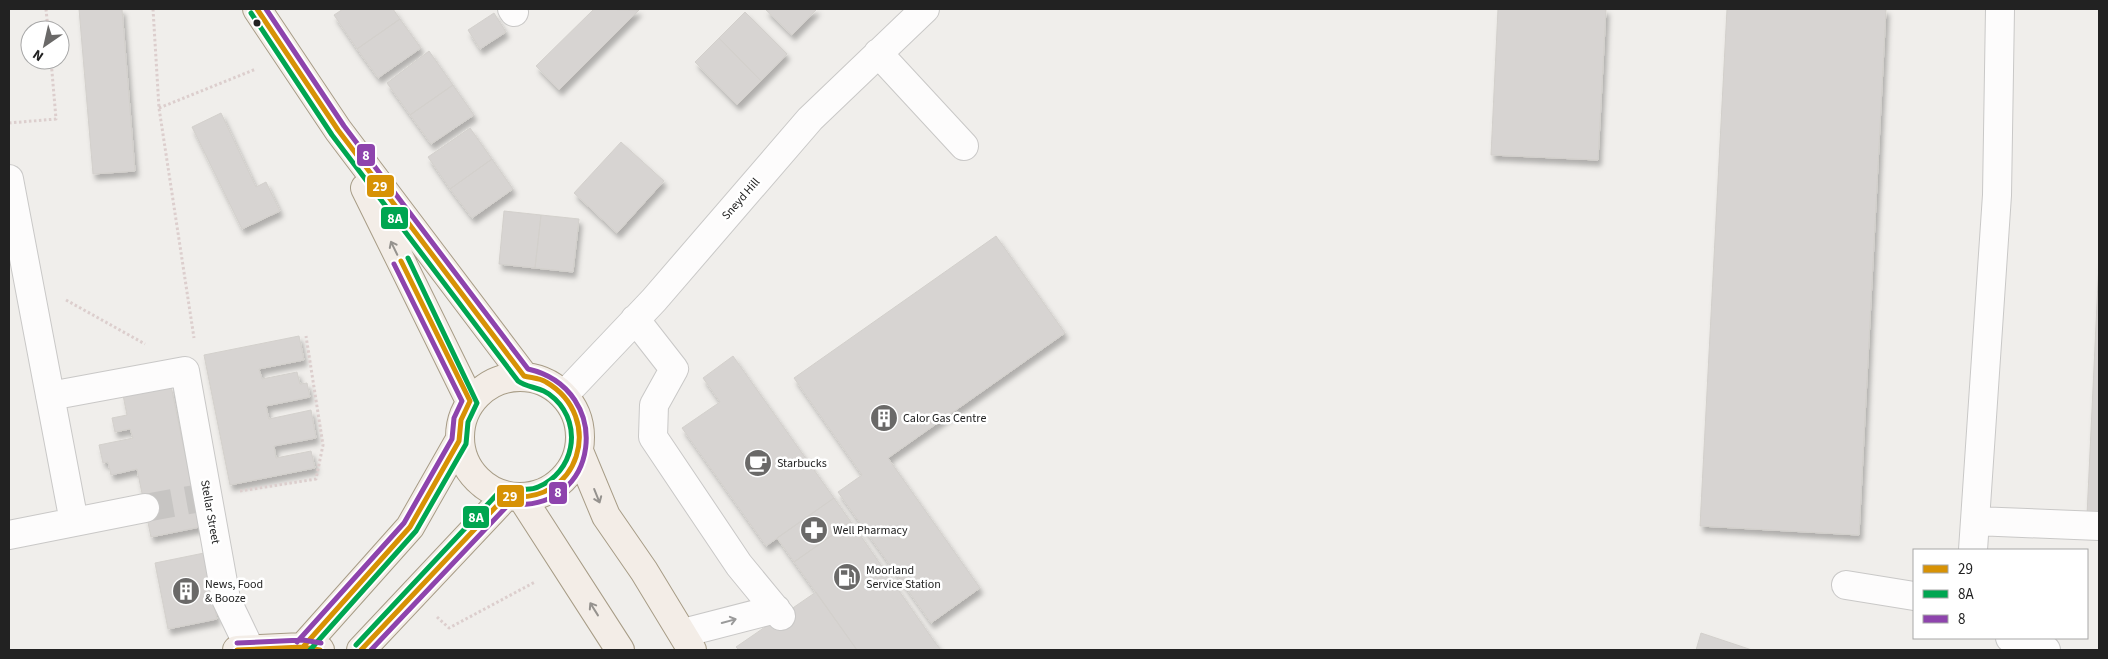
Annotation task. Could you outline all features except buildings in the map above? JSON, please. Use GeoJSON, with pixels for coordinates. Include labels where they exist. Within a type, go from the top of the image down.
{"type":"FeatureCollection","features":[{"type":"Feature","properties":{"kind":"main road"},"geometry":{"type":"LineString","coordinates":[[263,10],[287,56],[338,130],[524,376]]}},
{"type":"Feature","properties":{"kind":"main road"},"geometry":{"type":"LineString","coordinates":[[338,130],[470,401]]}},
{"type":"Feature","properties":{"kind":"main road"},"geometry":{"type":"LineString","coordinates":[[524,376],[545,381],[564,395],[576,413],[580,434],[579,450],[571,470],[559,483],[541,494],[514,497],[486,488],[471,474],[462,455],[459,441],[461,420],[470,401],[486,386],[496,380],[524,376]]}},
{"type":"Feature","properties":{"kind":"main road"},"geometry":{"type":"LineString","coordinates":[[244,649],[312,649],[410,528],[459,441]]}},
{"type":"Feature","properties":{"kind":"main road"},"geometry":{"type":"LineString","coordinates":[[579,450],[606,516],[688,642]]}},
{"type":"Feature","properties":{"kind":"main road"},"geometry":{"type":"LineString","coordinates":[[514,497],[567,566],[620,650]]}},
{"type":"Feature","properties":{"kind":"main road"},"geometry":{"type":"LineString","coordinates":[[360,650],[514,497]]}},
{"type":"Feature","properties":{"kind":"street"},"geometry":{"type":"LineString","coordinates":[[1973,549],[1997,195],[2000,9]]}},
{"type":"Feature","properties":{"kind":"street","name":"Sneyd Hill"},"geometry":{"type":"LineString","coordinates":[[564,395],[635,319],[810,119],[878,53],[916,12]]}},
{"type":"Feature","properties":{"kind":"street"},"geometry":{"type":"LineString","coordinates":[[878,53],[964,146]]}},
{"type":"Feature","properties":{"kind":"street"},"geometry":{"type":"LineString","coordinates":[[9,179],[24,290],[50,396],[74,522]]}},
{"type":"Feature","properties":{"kind":"street"},"geometry":{"type":"LineString","coordinates":[[635,319],[674,369],[654,405],[653,437],[739,565],[779,612],[688,642]]}},
{"type":"Feature","properties":{"kind":"street"},"geometry":{"type":"LineString","coordinates":[[50,396],[185,371]]}},
{"type":"Feature","properties":{"kind":"street","name":"Stellar Street"},"geometry":{"type":"LineString","coordinates":[[185,371],[201,497],[226,598],[244,649]]}},
{"type":"Feature","properties":{"kind":"street"},"geometry":{"type":"LineString","coordinates":[[9,535],[145,508]]}},
{"type":"Feature","properties":{"kind":"street"},"geometry":{"type":"LineString","coordinates":[[1975,521],[2099,526]]}},
{"type":"Feature","properties":{"kind":"street"},"geometry":{"type":"LineString","coordinates":[[1846,585],[1913,596]]}},
{"type":"Feature","properties":{"kind":"street"},"geometry":{"type":"LineString","coordinates":[[2013,639],[2046,650]]}},
{"type":"Feature","properties":{"kind":"path"},"geometry":{"type":"LineString","coordinates":[[153,9],[159,108],[194,338]]}},
{"type":"Feature","properties":{"kind":"path"},"geometry":{"type":"LineString","coordinates":[[159,108],[287,56]]}},
{"type":"Feature","properties":{"kind":"path"},"geometry":{"type":"LineString","coordinates":[[9,123],[56,119],[52,70]]}},
{"type":"Feature","properties":{"kind":"path"},"geometry":{"type":"LineString","coordinates":[[24,290],[68,299],[142,342],[185,371]]}},
{"type":"Feature","properties":{"kind":"path"},"geometry":{"type":"LineString","coordinates":[[201,497],[316,479],[323,445],[306,336]]}},
{"type":"Feature","properties":{"kind":"path"},"geometry":{"type":"LineString","coordinates":[[414,595],[449,628],[567,566]]}},
{"type":"Feature","properties":{"kind":"tunnel"},"geometry":{"type":"LineString","coordinates":[[145,508],[195,499]]}},
{"type":"Feature","properties":{"kind":"transit line","name":"29"},"geometry":{"type":"LineString","coordinates":[[257,9],[338,130],[524,376],[546,382],[565,397],[575,416],[579,436],[576,456],[567,474],[552,488],[531,496],[506,496],[361,650]]}},
{"type":"Feature","properties":{"kind":"transit line","name":"8"},"geometry":{"type":"LineString","coordinates":[[266,9],[344,126],[528,369],[556,381],[575,400],[584,423],[586,448],[578,471],[563,490],[540,502],[509,504],[371,650]]}},
{"type":"Feature","properties":{"kind":"transit line","name":"8A"},"geometry":{"type":"LineString","coordinates":[[251,13],[332,135],[518,381],[545,392],[555,399],[564,410],[569,422],[570,448],[567,460],[560,471],[550,480],[534,489],[510,488],[501,490],[356,645]]}},
{"type":"Feature","properties":{"kind":"transit line","name":"8A"},"geometry":{"type":"LineString","coordinates":[[310,650],[416,531],[466,444],[468,422],[477,403],[408,258]]}},
{"type":"Feature","properties":{"kind":"transit line","name":"29"},"geometry":{"type":"LineString","coordinates":[[303,647],[410,527],[459,441],[461,420],[470,401],[401,261]]}},
{"type":"Feature","properties":{"kind":"transit line","name":"8"},"geometry":{"type":"LineString","coordinates":[[297,642],[404,523],[452,439],[454,418],[462,401],[394,264]]}},
{"type":"Feature","properties":{"kind":"transit line","name":"8"},"geometry":{"type":"LineString","coordinates":[[237,643],[303,640],[321,643]]}},
{"type":"Feature","properties":{"kind":"transit line","name":"29"},"geometry":{"type":"LineString","coordinates":[[237,650],[303,647],[320,650]]}},
{"type":"Feature","properties":{"kind":"place","name":"Calor Gas Centre"},"geometry":{"type":"Point","coordinates":[884,418]}},
{"type":"Feature","properties":{"kind":"place","name":"Starbucks"},"geometry":{"type":"Point","coordinates":[758,463]}},
{"type":"Feature","properties":{"kind":"place","name":"Well Pharmacy"},"geometry":{"type":"Point","coordinates":[814,530]}},
{"type":"Feature","properties":{"kind":"place","name":"Moorland Service Station"},"geometry":{"type":"Point","coordinates":[847,577]}},
{"type":"Feature","properties":{"kind":"place","name":"News, Food & Booze"},"geometry":{"type":"Point","coordinates":[186,591]}}]}
